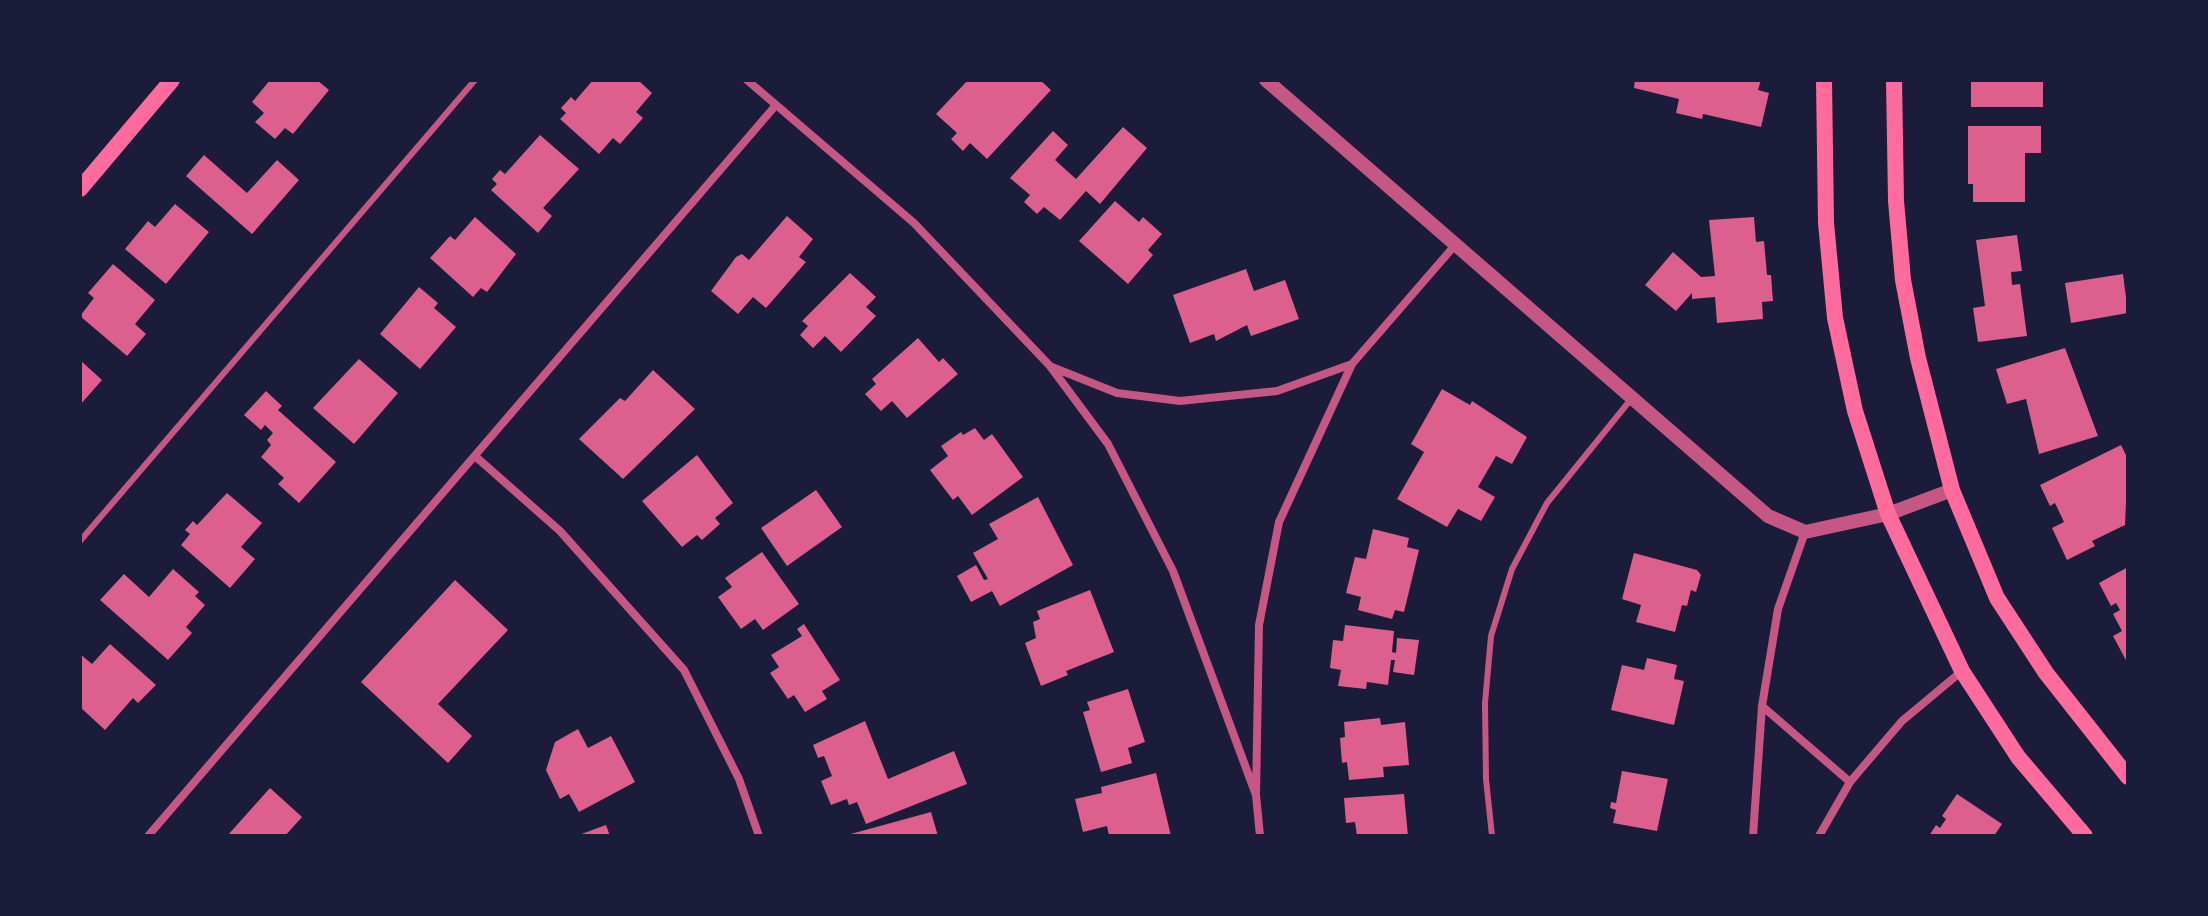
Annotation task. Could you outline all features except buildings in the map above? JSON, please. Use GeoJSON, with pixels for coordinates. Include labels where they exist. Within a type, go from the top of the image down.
{"type":"FeatureCollection","features":[{"type":"Feature","properties":{"kind":"main road"},"geometry":{"type":"LineString","coordinates":[[80,189],[172,80]]}},
{"type":"Feature","properties":{"kind":"main road"},"geometry":{"type":"LineString","coordinates":[[1824,80],[1826,223],[1835,318],[1855,411],[1888,514],[1925,599],[1962,671],[2018,757],[2085,836]]}},
{"type":"Feature","properties":{"kind":"main road"},"geometry":{"type":"LineString","coordinates":[[1894,80],[1896,201],[1903,280],[1918,358],[1952,490],[1997,598],[2046,673],[2128,777]]}},
{"type":"Feature","properties":{"kind":"street"},"geometry":{"type":"LineString","coordinates":[[747,80],[914,223],[1050,366],[1108,444],[1173,571],[1256,795]]}},
{"type":"Feature","properties":{"kind":"street"},"geometry":{"type":"LineString","coordinates":[[1266,80],[1768,516],[1805,532],[1888,514],[1952,490]]}},
{"type":"Feature","properties":{"kind":"street"},"geometry":{"type":"LineString","coordinates":[[148,836],[776,105]]}},
{"type":"Feature","properties":{"kind":"street"},"geometry":{"type":"LineString","coordinates":[[1260,836],[1256,795],[1259,625],[1279,522],[1352,364],[1456,244]]}},
{"type":"Feature","properties":{"kind":"street"},"geometry":{"type":"LineString","coordinates":[[1050,366],[1117,393],[1180,401],[1277,391],[1352,364]]}},
{"type":"Feature","properties":{"kind":"street"},"geometry":{"type":"LineString","coordinates":[[475,456],[560,531],[684,670],[739,779],[759,836]]}},
{"type":"Feature","properties":{"kind":"street"},"geometry":{"type":"LineString","coordinates":[[1753,836],[1762,706],[1778,609],[1805,532]]}},
{"type":"Feature","properties":{"kind":"street"},"geometry":{"type":"LineString","coordinates":[[1819,836],[1850,782],[1902,721],[1962,671]]}},
{"type":"Feature","properties":{"kind":"street"},"geometry":{"type":"LineString","coordinates":[[1762,706],[1850,782]]}},
{"type":"Feature","properties":{"kind":"lane"},"geometry":{"type":"LineString","coordinates":[[80,541],[475,80]]}},
{"type":"Feature","properties":{"kind":"lane"},"geometry":{"type":"LineString","coordinates":[[1492,836],[1486,779],[1485,703],[1491,636],[1512,569],[1547,503],[1632,398]]}}]}
